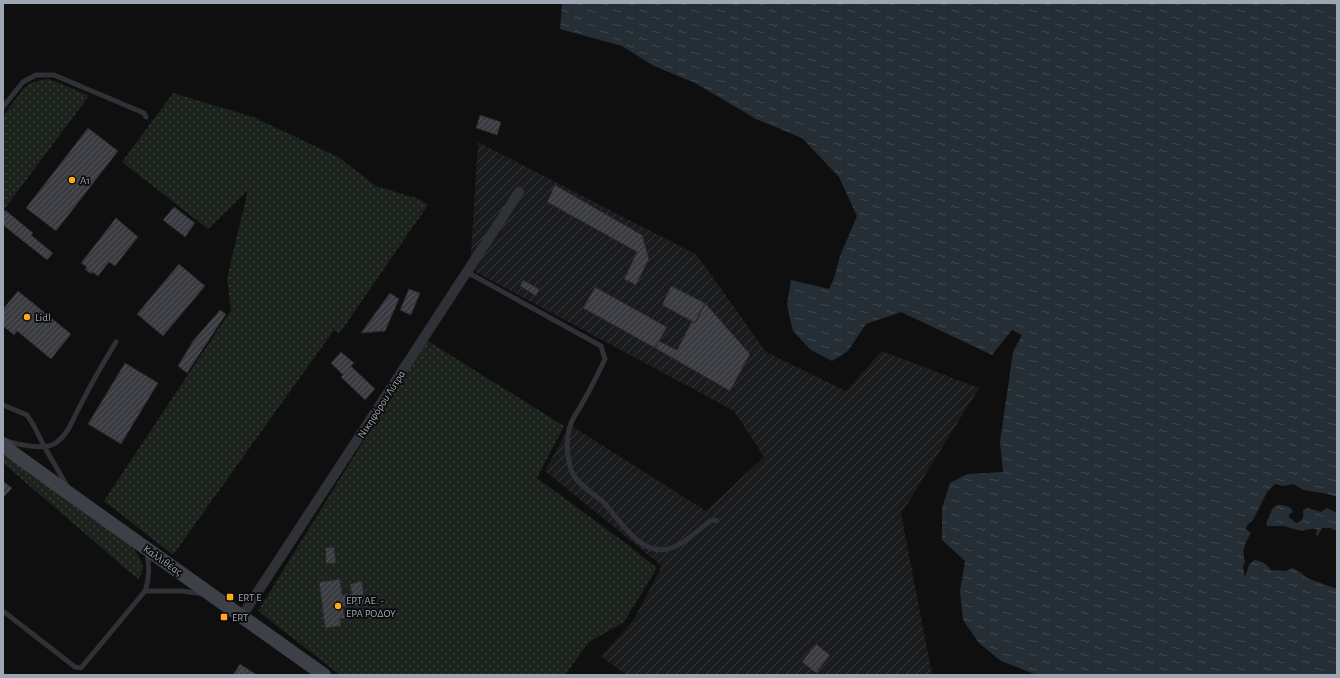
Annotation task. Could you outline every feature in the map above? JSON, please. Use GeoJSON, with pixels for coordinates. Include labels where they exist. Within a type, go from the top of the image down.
{"type":"FeatureCollection","features":[{"type":"Feature","properties":{"kind":"main road","name":"Καλλιθέας"},"geometry":{"type":"LineString","coordinates":[[3,444],[13,453],[74,497],[324,675]]}},
{"type":"Feature","properties":{"kind":"street","name":"Νικηφόρου Λύτρα"},"geometry":{"type":"LineString","coordinates":[[242,616],[519,192]]}},
{"type":"Feature","properties":{"kind":"lane"},"geometry":{"type":"LineString","coordinates":[[3,107],[23,82],[36,74],[54,75],[144,113],[146,117]]}},
{"type":"Feature","properties":{"kind":"lane"},"geometry":{"type":"LineString","coordinates":[[467,272],[601,346],[604,359],[582,405],[572,418],[568,435],[568,456],[573,474],[588,491],[603,502],[642,544],[656,550],[666,549],[683,543],[710,521],[717,521]]}},
{"type":"Feature","properties":{"kind":"lane"},"geometry":{"type":"LineString","coordinates":[[3,440],[30,446],[44,446],[56,443],[66,432],[116,342]]}},
{"type":"Feature","properties":{"kind":"lane"},"geometry":{"type":"LineString","coordinates":[[3,405],[27,415],[58,472],[74,497]]}},
{"type":"Feature","properties":{"kind":"lane"},"geometry":{"type":"LineString","coordinates":[[3,611],[75,667],[81,668],[145,591],[150,572],[146,548]]}},
{"type":"Feature","properties":{"kind":"lane"},"geometry":{"type":"LineString","coordinates":[[145,591],[182,591],[214,596]]}},
{"type":"Feature","properties":{"kind":"shaded area"},"geometry":{"type":"Polygon","coordinates":[[[49,79],[89,96],[3,211],[3,116],[24,88],[31,83],[49,79]]]}},
{"type":"Feature","properties":{"kind":"shaded area"},"geometry":{"type":"Polygon","coordinates":[[[173,93],[253,117],[338,157],[376,186],[419,199],[428,205],[339,334],[334,330],[173,555],[104,501],[231,310],[227,278],[248,190],[208,229],[122,162],[173,93]]]}},
{"type":"Feature","properties":{"kind":"shaded area"},"geometry":{"type":"Polygon","coordinates":[[[478,142],[697,255],[766,352],[846,391],[882,351],[979,388],[901,514],[932,674],[935,675],[626,675],[601,656],[633,621],[662,566],[545,471],[570,425],[706,511],[764,457],[734,411],[470,269],[478,142]]]}},
{"type":"Feature","properties":{"kind":"shaded area"},"geometry":{"type":"Polygon","coordinates":[[[426,340],[564,426],[537,478],[657,568],[624,622],[589,642],[565,675],[340,675],[258,611],[426,340]]]}},
{"type":"Feature","properties":{"kind":"shaded area"},"geometry":{"type":"Polygon","coordinates":[[[3,453],[129,544],[139,556],[141,561],[142,570],[138,579],[3,463],[3,453]]]}},
{"type":"Feature","properties":{"kind":"water"},"geometry":{"type":"Polygon","coordinates":[[[562,3],[1337,3],[1337,497],[1303,490],[1294,484],[1283,486],[1275,484],[1267,492],[1253,520],[1248,524],[1246,529],[1251,533],[1244,548],[1245,563],[1243,566],[1245,577],[1249,565],[1254,560],[1264,563],[1271,570],[1286,571],[1292,568],[1307,578],[1337,589],[1337,675],[1037,675],[1001,661],[979,643],[963,620],[960,591],[965,561],[942,540],[942,508],[950,483],[967,474],[1003,472],[1000,442],[1013,352],[1022,335],[1012,330],[992,355],[901,312],[866,324],[848,351],[832,361],[811,350],[793,331],[787,305],[791,280],[829,289],[834,278],[840,256],[857,216],[839,177],[802,138],[756,119],[695,83],[654,66],[622,46],[560,29],[562,3]]]}},
{"type":"Feature","properties":{"kind":"water"},"geometry":{"type":"Polygon","coordinates":[[[1277,505],[1284,505],[1290,508],[1293,512],[1289,514],[1289,517],[1296,523],[1302,518],[1303,510],[1308,508],[1321,512],[1327,508],[1337,513],[1337,531],[1330,528],[1322,528],[1317,537],[1317,529],[1302,531],[1284,526],[1267,526],[1266,524],[1272,509],[1277,505]]]}},
{"type":"Feature","properties":{"kind":"building"},"geometry":{"type":"Polygon","coordinates":[[[480,115],[501,122],[497,135],[476,128],[480,115]]]}},
{"type":"Feature","properties":{"kind":"building","name":"A1"},"geometry":{"type":"Polygon","coordinates":[[[88,128],[118,151],[56,231],[26,208],[88,128]]]}},
{"type":"Feature","properties":{"kind":"building"},"geometry":{"type":"Polygon","coordinates":[[[555,185],[642,235],[649,259],[636,285],[624,279],[637,252],[547,202],[555,185]]]}},
{"type":"Feature","properties":{"kind":"building"},"geometry":{"type":"Polygon","coordinates":[[[174,207],[195,223],[185,237],[163,220],[174,207]]]}},
{"type":"Feature","properties":{"kind":"building"},"geometry":{"type":"Polygon","coordinates":[[[5,210],[33,233],[31,235],[53,253],[47,260],[3,225],[3,213],[5,210]]]}},
{"type":"Feature","properties":{"kind":"building"},"geometry":{"type":"Polygon","coordinates":[[[116,218],[138,237],[115,266],[109,262],[98,276],[92,272],[91,274],[85,269],[87,267],[81,263],[116,218]]]}},
{"type":"Feature","properties":{"kind":"building"},"geometry":{"type":"Polygon","coordinates":[[[179,264],[205,286],[163,336],[137,314],[179,264]]]}},
{"type":"Feature","properties":{"kind":"building"},"geometry":{"type":"Polygon","coordinates":[[[523,280],[539,289],[536,296],[520,286],[523,280]]]}},
{"type":"Feature","properties":{"kind":"building"},"geometry":{"type":"Polygon","coordinates":[[[671,286],[705,303],[695,323],[662,305],[671,286]]]}},
{"type":"Feature","properties":{"kind":"building"},"geometry":{"type":"Polygon","coordinates":[[[595,287],[667,327],[655,348],[583,308],[595,287]]]}},
{"type":"Feature","properties":{"kind":"building"},"geometry":{"type":"Polygon","coordinates":[[[409,289],[420,293],[411,315],[400,310],[409,289]]]}},
{"type":"Feature","properties":{"kind":"building","name":"Lidl"},"geometry":{"type":"Polygon","coordinates":[[[18,291],[71,334],[51,359],[17,331],[14,335],[3,326],[3,309],[18,291]]]}},
{"type":"Feature","properties":{"kind":"building"},"geometry":{"type":"Polygon","coordinates":[[[390,293],[399,299],[385,331],[361,333],[390,293]]]}},
{"type":"Feature","properties":{"kind":"building"},"geometry":{"type":"Polygon","coordinates":[[[705,303],[750,354],[730,391],[655,348],[659,341],[677,350],[692,321],[695,323],[705,303]]]}},
{"type":"Feature","properties":{"kind":"building"},"geometry":{"type":"Polygon","coordinates":[[[220,310],[226,314],[187,373],[178,366],[193,341],[220,310]]]}},
{"type":"Feature","properties":{"kind":"building"},"geometry":{"type":"Polygon","coordinates":[[[341,352],[354,363],[351,366],[375,389],[365,400],[341,377],[343,375],[331,363],[341,352]]]}},
{"type":"Feature","properties":{"kind":"building"},"geometry":{"type":"Polygon","coordinates":[[[125,363],[158,383],[121,444],[88,424],[125,363]]]}},
{"type":"Feature","properties":{"kind":"building"},"geometry":{"type":"Polygon","coordinates":[[[3,481],[12,488],[3,498],[3,481]]]}},
{"type":"Feature","properties":{"kind":"building"},"geometry":{"type":"Polygon","coordinates":[[[334,547],[336,563],[326,564],[325,548],[334,547]]]}},
{"type":"Feature","properties":{"kind":"building","name":"ΕΡΤ ΑΕ. - ΕΡΑ ΡΟΔΟΥ"},"geometry":{"type":"Polygon","coordinates":[[[340,579],[342,595],[352,594],[350,584],[362,581],[365,604],[343,607],[345,618],[340,619],[341,626],[325,628],[319,582],[340,579]]]}},
{"type":"Feature","properties":{"kind":"building"},"geometry":{"type":"Polygon","coordinates":[[[816,644],[830,655],[816,673],[802,662],[816,644]]]}},
{"type":"Feature","properties":{"kind":"building"},"geometry":{"type":"Polygon","coordinates":[[[240,664],[257,675],[233,675],[240,664]]]}},
{"type":"Feature","properties":{"kind":"place","name":"A1"},"geometry":{"type":"Point","coordinates":[72,180]}},
{"type":"Feature","properties":{"kind":"place","name":"Lidl"},"geometry":{"type":"Point","coordinates":[27,317]}},
{"type":"Feature","properties":{"kind":"place","name":"ERT E"},"geometry":{"type":"Point","coordinates":[230,597]}},
{"type":"Feature","properties":{"kind":"place","name":"ΕΡΤ ΑΕ. - ΕΡΑ ΡΟΔΟΥ"},"geometry":{"type":"Point","coordinates":[338,606]}},
{"type":"Feature","properties":{"kind":"place","name":"ERT"},"geometry":{"type":"Point","coordinates":[224,617]}}]}
